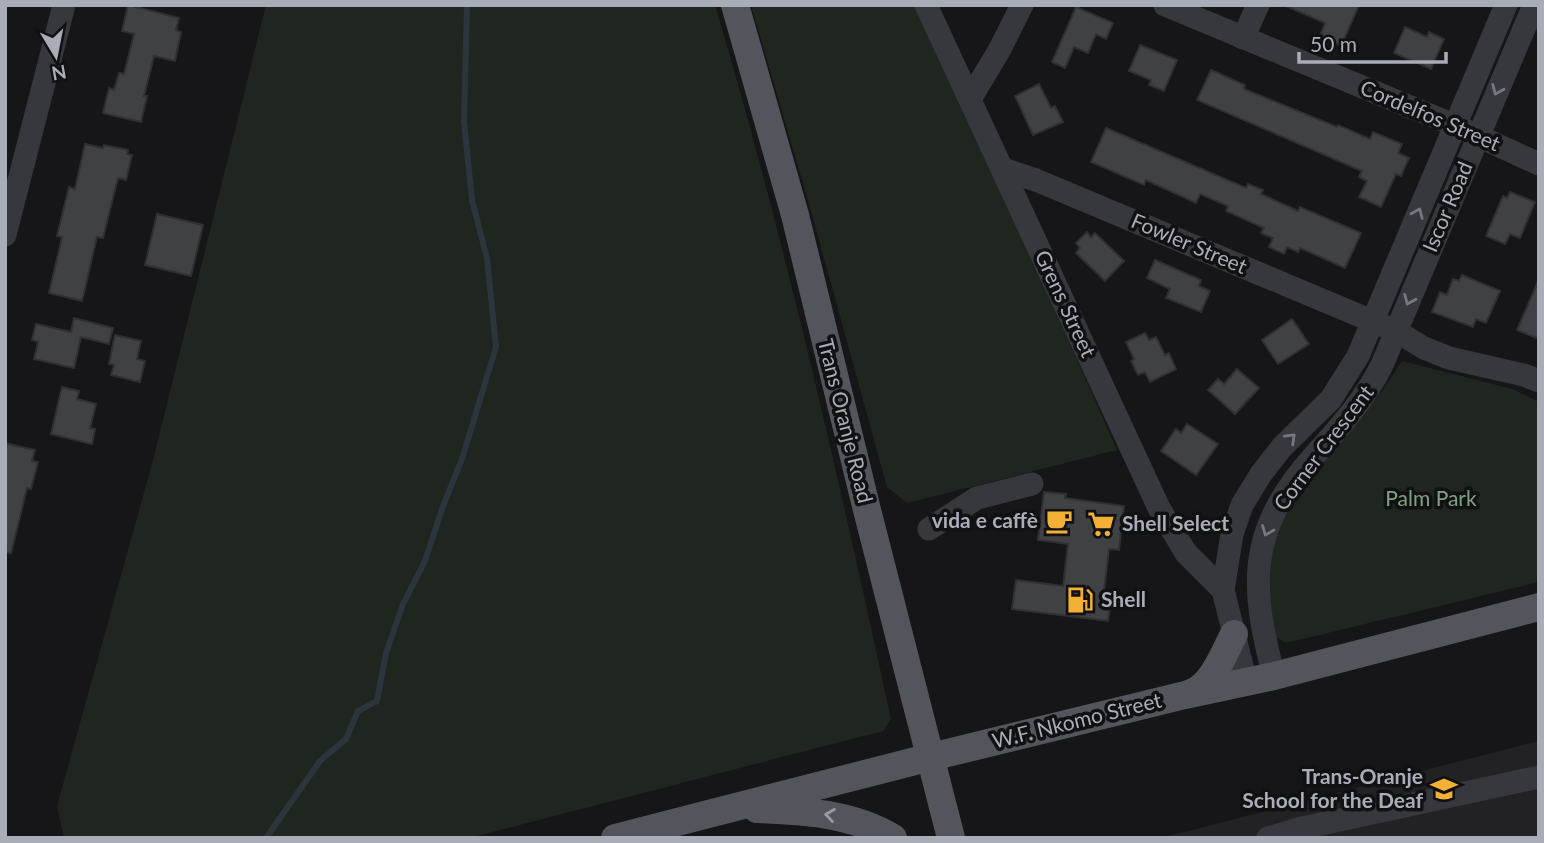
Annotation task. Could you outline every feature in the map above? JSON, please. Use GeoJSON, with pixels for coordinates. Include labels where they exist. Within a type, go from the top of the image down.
{"type":"FeatureCollection","features":[{"type":"Feature","properties":{"kind":"main road","name":"Trans Oranje Road"},"geometry":{"type":"LineString","coordinates":[[735,5],[795,215],[951,838]]}},
{"type":"Feature","properties":{"kind":"main road","name":"W.F. Nkomo Street"},"geometry":{"type":"LineString","coordinates":[[615,838],[1185,695],[1533,614]]}},
{"type":"Feature","properties":{"kind":"main road"},"geometry":{"type":"LineString","coordinates":[[1185,695],[1201,689],[1212,675],[1234,634]]}},
{"type":"Feature","properties":{"kind":"main road"},"geometry":{"type":"LineString","coordinates":[[728,808],[807,811],[847,818],[879,829],[893,838]]}},
{"type":"Feature","properties":{"kind":"street"},"geometry":{"type":"LineString","coordinates":[[5,235],[64,5]]}},
{"type":"Feature","properties":{"kind":"street","name":"Grens Street"},"geometry":{"type":"LineString","coordinates":[[926,5],[1159,508],[1186,553],[1223,590]]}},
{"type":"Feature","properties":{"kind":"street"},"geometry":{"type":"LineString","coordinates":[[970,99],[1022,5]]}},
{"type":"Feature","properties":{"kind":"street","name":"Cordelfos Street"},"geometry":{"type":"LineString","coordinates":[[1165,5],[1454,125],[1539,164]]}},
{"type":"Feature","properties":{"kind":"street"},"geometry":{"type":"LineString","coordinates":[[1243,38],[1258,5]]}},
{"type":"Feature","properties":{"kind":"street","name":"Iscor Road"},"geometry":{"type":"LineString","coordinates":[[1373,321],[1506,5]]}},
{"type":"Feature","properties":{"kind":"street","name":"Iscor Road"},"geometry":{"type":"LineString","coordinates":[[1396,331],[1534,5]]}},
{"type":"Feature","properties":{"kind":"street","name":"Fowler Street"},"geometry":{"type":"LineString","coordinates":[[1003,169],[1037,180],[1396,331]]}},
{"type":"Feature","properties":{"kind":"street","name":"Corner Crescent"},"geometry":{"type":"LineString","coordinates":[[1246,682],[1223,590],[1232,534],[1242,505],[1282,447],[1331,399],[1345,379],[1373,321]]}},
{"type":"Feature","properties":{"kind":"street"},"geometry":{"type":"LineString","coordinates":[[1396,331],[1424,348],[1449,358],[1539,381]]}},
{"type":"Feature","properties":{"kind":"street","name":"Corner Crescent"},"geometry":{"type":"LineString","coordinates":[[1274,676],[1262,633],[1257,596],[1258,565],[1264,537],[1293,482],[1369,391],[1396,331]]}},
{"type":"Feature","properties":{"kind":"street"},"geometry":{"type":"LineString","coordinates":[[929,529],[977,498],[1031,484]]}},
{"type":"Feature","properties":{"kind":"street"},"geometry":{"type":"LineString","coordinates":[[1268,838],[1297,834],[1539,777]]}},
{"type":"Feature","properties":{"kind":"shaded area","name":"Trans-Oranje School for the Deaf"},"geometry":{"type":"Polygon","coordinates":[[[1539,741],[1539,838],[1161,838],[1539,741]]]}},
{"type":"Feature","properties":{"kind":"green space"},"geometry":{"type":"Polygon","coordinates":[[[266,5],[715,5],[765,182],[831,450],[891,719],[883,731],[469,838],[64,838],[57,806],[153,460],[266,5]]]}},
{"type":"Feature","properties":{"kind":"green space"},"geometry":{"type":"Polygon","coordinates":[[[751,5],[915,5],[1021,233],[1117,450],[907,503],[887,487],[751,5]]]}},
{"type":"Feature","properties":{"kind":"green space","name":"Palm Park"},"geometry":{"type":"Polygon","coordinates":[[[1402,361],[1513,389],[1539,402],[1539,582],[1286,643],[1276,637],[1269,626],[1270,547],[1301,484],[1344,438],[1383,390],[1402,361]]]}},
{"type":"Feature","properties":{"kind":"building"},"geometry":{"type":"Polygon","coordinates":[[[128,5],[179,18],[176,30],[181,32],[175,61],[154,56],[141,122],[103,113],[109,88],[114,90],[119,73],[124,74],[134,34],[122,31],[128,5]]]}},
{"type":"Feature","properties":{"kind":"building"},"geometry":{"type":"Polygon","coordinates":[[[1284,5],[1359,5],[1341,46],[1320,36],[1325,23],[1284,5]]]}},
{"type":"Feature","properties":{"kind":"building"},"geometry":{"type":"Polygon","coordinates":[[[1076,7],[1113,23],[1106,39],[1096,34],[1088,53],[1074,47],[1065,68],[1052,62],[1076,7]]]}},
{"type":"Feature","properties":{"kind":"building"},"geometry":{"type":"Polygon","coordinates":[[[1405,27],[1427,37],[1429,32],[1444,39],[1431,69],[1394,53],[1405,27]]]}},
{"type":"Feature","properties":{"kind":"building"},"geometry":{"type":"Polygon","coordinates":[[[1140,45],[1177,60],[1164,91],[1149,85],[1151,80],[1129,71],[1140,45]]]}},
{"type":"Feature","properties":{"kind":"building"},"geometry":{"type":"Polygon","coordinates":[[[1211,70],[1245,85],[1244,89],[1337,127],[1338,125],[1370,139],[1373,132],[1402,144],[1398,153],[1409,158],[1401,176],[1396,174],[1381,207],[1359,197],[1367,181],[1359,177],[1362,171],[1197,100],[1211,70]]]}},
{"type":"Feature","properties":{"kind":"building"},"geometry":{"type":"Polygon","coordinates":[[[1039,84],[1051,108],[1055,106],[1063,122],[1033,135],[1015,96],[1039,84]]]}},
{"type":"Feature","properties":{"kind":"building"},"geometry":{"type":"Polygon","coordinates":[[[1106,128],[1246,188],[1248,184],[1263,190],[1261,194],[1298,211],[1300,207],[1361,233],[1345,268],[1300,248],[1298,252],[1287,247],[1284,254],[1269,247],[1273,238],[1261,233],[1264,228],[1226,211],[1228,206],[1200,194],[1196,203],[1146,180],[1144,185],[1091,162],[1106,128]]]}},
{"type":"Feature","properties":{"kind":"building"},"geometry":{"type":"Polygon","coordinates":[[[85,144],[128,150],[127,154],[132,155],[126,180],[118,178],[103,238],[97,237],[82,301],[49,293],[62,237],[57,236],[69,187],[75,189],[85,144]]]}},
{"type":"Feature","properties":{"kind":"building"},"geometry":{"type":"Polygon","coordinates":[[[1510,192],[1535,202],[1520,238],[1510,234],[1505,244],[1486,236],[1503,196],[1507,198],[1510,192]]]}},
{"type":"Feature","properties":{"kind":"building"},"geometry":{"type":"Polygon","coordinates":[[[157,214],[203,225],[191,276],[145,265],[157,214]]]}},
{"type":"Feature","properties":{"kind":"building"},"geometry":{"type":"Polygon","coordinates":[[[1087,232],[1091,237],[1095,233],[1124,261],[1105,281],[1076,253],[1080,248],[1076,243],[1087,232]]]}},
{"type":"Feature","properties":{"kind":"building"},"geometry":{"type":"Polygon","coordinates":[[[1155,260],[1201,280],[1199,286],[1210,291],[1201,312],[1166,298],[1170,289],[1147,278],[1155,260]]]}},
{"type":"Feature","properties":{"kind":"building"},"geometry":{"type":"Polygon","coordinates":[[[1462,275],[1500,291],[1486,323],[1476,319],[1473,327],[1432,312],[1440,292],[1447,295],[1453,279],[1459,281],[1462,275]]]}},
{"type":"Feature","properties":{"kind":"building"},"geometry":{"type":"Polygon","coordinates":[[[1539,279],[1539,339],[1517,330],[1539,279]]]}},
{"type":"Feature","properties":{"kind":"building"},"geometry":{"type":"Polygon","coordinates":[[[74,318],[113,328],[109,344],[81,337],[74,368],[34,359],[38,342],[32,340],[36,324],[71,332],[74,318]]]}},
{"type":"Feature","properties":{"kind":"building"},"geometry":{"type":"Polygon","coordinates":[[[1292,319],[1309,344],[1278,364],[1262,340],[1292,319]]]}},
{"type":"Feature","properties":{"kind":"building"},"geometry":{"type":"Polygon","coordinates":[[[1145,333],[1149,340],[1156,337],[1165,355],[1169,353],[1176,369],[1150,382],[1145,372],[1138,375],[1126,342],[1145,333]]]}},
{"type":"Feature","properties":{"kind":"building"},"geometry":{"type":"Polygon","coordinates":[[[115,335],[141,341],[137,359],[145,361],[140,382],[111,375],[114,365],[109,364],[115,335]]]}},
{"type":"Feature","properties":{"kind":"building"},"geometry":{"type":"Polygon","coordinates":[[[1237,369],[1259,388],[1235,414],[1208,390],[1218,379],[1224,384],[1237,369]]]}},
{"type":"Feature","properties":{"kind":"building"},"geometry":{"type":"Polygon","coordinates":[[[62,387],[79,391],[77,399],[96,404],[90,428],[95,429],[92,444],[51,434],[62,387]]]}},
{"type":"Feature","properties":{"kind":"building"},"geometry":{"type":"Polygon","coordinates":[[[1187,424],[1218,444],[1196,475],[1161,451],[1176,429],[1181,433],[1187,424]]]}},
{"type":"Feature","properties":{"kind":"building"},"geometry":{"type":"Polygon","coordinates":[[[5,443],[35,450],[32,461],[38,462],[31,489],[27,488],[11,553],[5,552],[5,443]]]}},
{"type":"Feature","properties":{"kind":"building"},"geometry":{"type":"Polygon","coordinates":[[[1044,492],[1066,494],[1065,498],[1124,506],[1119,550],[1109,549],[1104,591],[1112,592],[1108,621],[1012,609],[1016,580],[1063,586],[1068,544],[1038,540],[1044,492]]]}},
{"type":"Feature","properties":{"kind":"waterway"},"geometry":{"type":"LineString","coordinates":[[266,838],[320,761],[346,739],[358,711],[377,701],[386,653],[403,604],[425,561],[462,459],[496,347],[487,258],[472,200],[464,121],[467,5]]}},
{"type":"Feature","properties":{"kind":"place","name":"vida e caffè"},"geometry":{"type":"Point","coordinates":[1059,521]}},
{"type":"Feature","properties":{"kind":"place","name":"Shell Select"},"geometry":{"type":"Point","coordinates":[1101,524]}},
{"type":"Feature","properties":{"kind":"place","name":"Shell"},"geometry":{"type":"Point","coordinates":[1080,600]}},
{"type":"Feature","properties":{"kind":"place","name":"Trans-Oranje School for the Deaf"},"geometry":{"type":"Point","coordinates":[1444,789]}}]}
